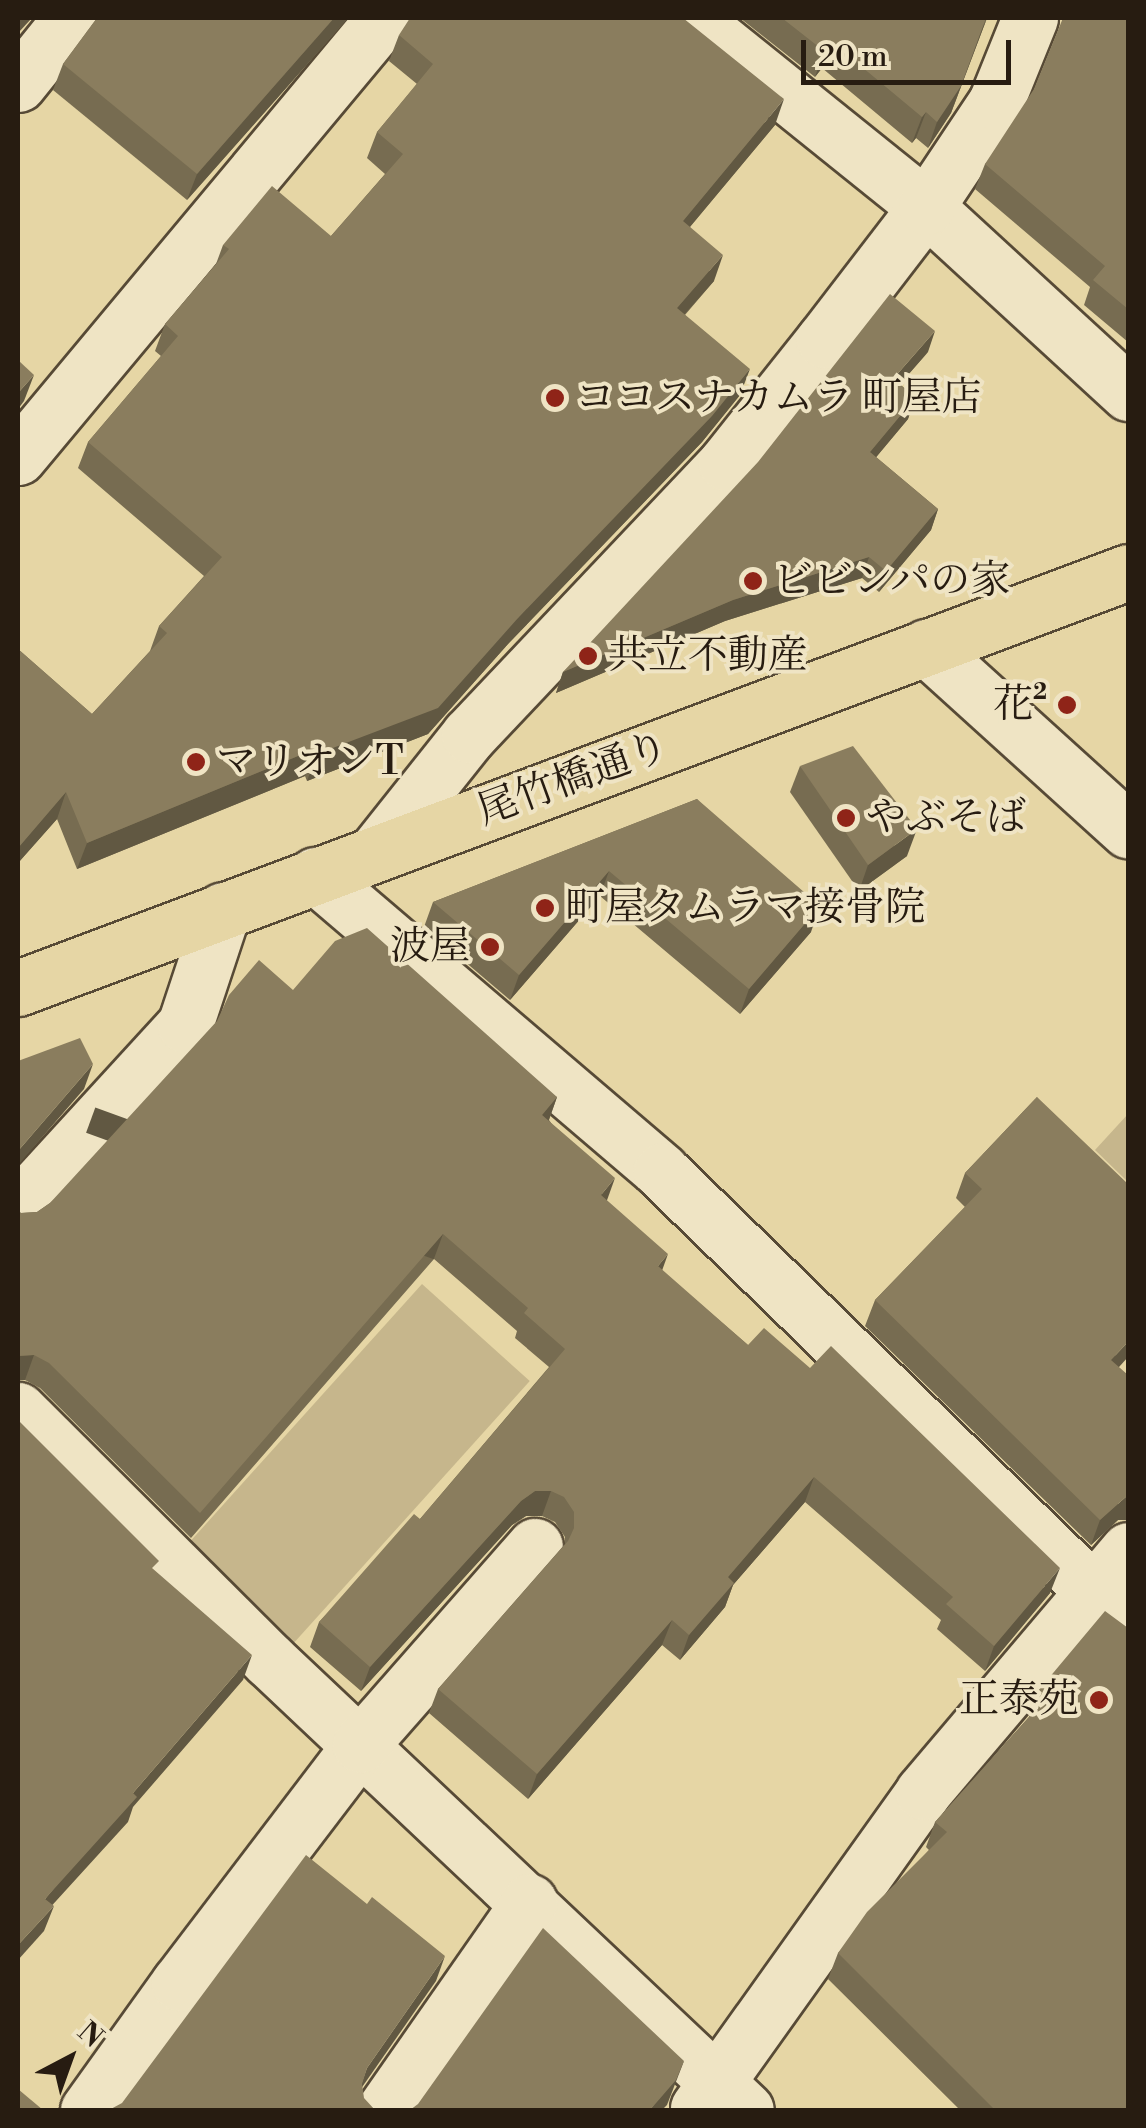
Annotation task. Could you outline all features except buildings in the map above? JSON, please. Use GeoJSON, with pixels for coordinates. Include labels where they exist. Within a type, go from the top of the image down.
{"type":"FeatureCollection","features":[{"type":"Feature","properties":{"kind":"main road","name":"尾竹橋通り"},"geometry":{"type":"LineString","coordinates":[[18,988],[1128,572]]}},
{"type":"Feature","properties":{"kind":"street"},"geometry":{"type":"LineString","coordinates":[[18,84],[71,18]]}},
{"type":"Feature","properties":{"kind":"street"},"geometry":{"type":"LineString","coordinates":[[18,456],[384,18]]}},
{"type":"Feature","properties":{"kind":"street"},"geometry":{"type":"LineString","coordinates":[[691,18],[926,207],[1128,394]]}},
{"type":"Feature","properties":{"kind":"street"},"geometry":{"type":"LineString","coordinates":[[374,853],[469,736],[726,463],[926,207],[996,102],[1030,18]]}},
{"type":"Feature","properties":{"kind":"street"},"geometry":{"type":"LineString","coordinates":[[926,647],[1128,830]]}},
{"type":"Feature","properties":{"kind":"street"},"geometry":{"type":"LineString","coordinates":[[315,876],[661,1170],[1109,1608]]}},
{"type":"Feature","properties":{"kind":"street"},"geometry":{"type":"LineString","coordinates":[[18,1207],[185,1025],[222,910]]}},
{"type":"Feature","properties":{"kind":"street"},"geometry":{"type":"LineString","coordinates":[[18,1410],[360,1745],[529,1902],[720,2101],[923,1792],[1109,1608],[1128,1550]]}},
{"type":"Feature","properties":{"kind":"street"},"geometry":{"type":"LineString","coordinates":[[88,2110],[179,1982],[360,1745],[535,1546]]}},
{"type":"Feature","properties":{"kind":"street"},"geometry":{"type":"LineString","coordinates":[[384,2110],[529,1902]]}},
{"type":"Feature","properties":{"kind":"shaded area"},"geometry":{"type":"Polygon","coordinates":[[[1128,1114],[1128,1182],[1095,1150],[1128,1114]]]}},
{"type":"Feature","properties":{"kind":"shaded area"},"geometry":{"type":"Polygon","coordinates":[[[422,1284],[530,1381],[294,1643],[186,1546],[422,1284]]]}},
{"type":"Feature","properties":{"kind":"place","name":"ココスナカムラ 町屋店"},"geometry":{"type":"Point","coordinates":[555,398]}},
{"type":"Feature","properties":{"kind":"place","name":"ビビンパの家"},"geometry":{"type":"Point","coordinates":[753,581]}},
{"type":"Feature","properties":{"kind":"place","name":"共立不動産"},"geometry":{"type":"Point","coordinates":[588,656]}},
{"type":"Feature","properties":{"kind":"place","name":"花²"},"geometry":{"type":"Point","coordinates":[1067,705]}},
{"type":"Feature","properties":{"kind":"place","name":"マリオンT"},"geometry":{"type":"Point","coordinates":[196,762]}},
{"type":"Feature","properties":{"kind":"place","name":"やぶそば"},"geometry":{"type":"Point","coordinates":[846,818]}},
{"type":"Feature","properties":{"kind":"place","name":"町屋タムラマ接骨院"},"geometry":{"type":"Point","coordinates":[545,908]}},
{"type":"Feature","properties":{"kind":"place","name":"波屋"},"geometry":{"type":"Point","coordinates":[490,947]}},
{"type":"Feature","properties":{"kind":"place","name":"正泰苑"},"geometry":{"type":"Point","coordinates":[1099,1700]}}]}
